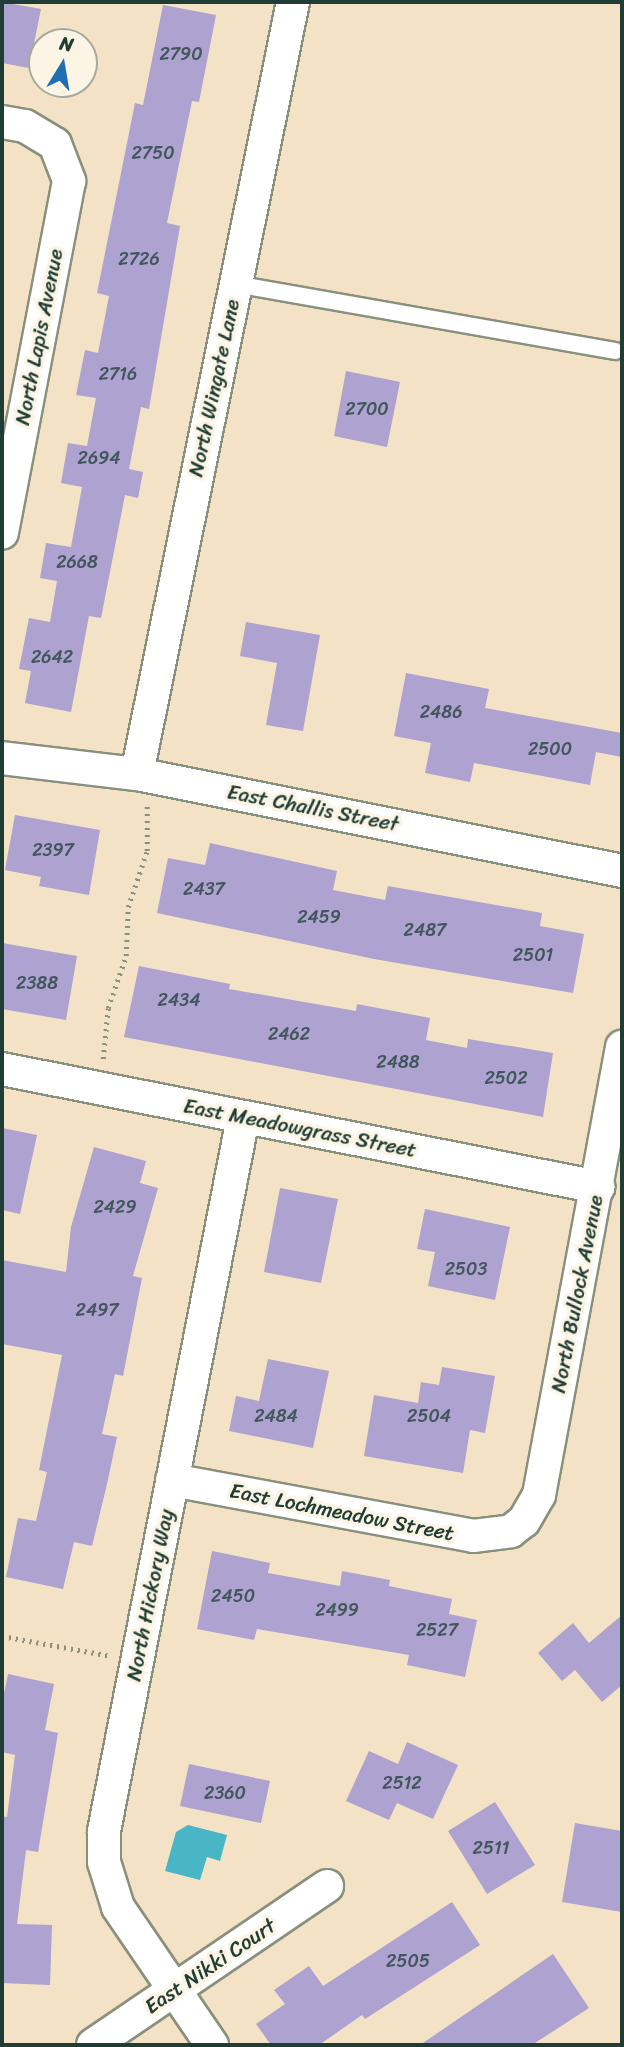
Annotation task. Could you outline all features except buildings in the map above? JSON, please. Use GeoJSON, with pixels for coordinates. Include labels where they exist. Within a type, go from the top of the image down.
{"type":"FeatureCollection","features":[{"type":"Feature","properties":{"kind":"street","name":"North Wingate Lane"},"geometry":{"type":"LineString","coordinates":[[137,774],[293,2]]}},
{"type":"Feature","properties":{"kind":"street","name":"North Lapis Avenue"},"geometry":{"type":"LineString","coordinates":[[2,122],[24,126],[55,144],[69,181],[10,442],[2,533]]}},
{"type":"Feature","properties":{"kind":"street","name":"East Challis Street"},"geometry":{"type":"LineString","coordinates":[[2,758],[137,774],[622,871]]}},
{"type":"Feature","properties":{"kind":"street","name":"North Bullock Avenue"},"geometry":{"type":"LineString","coordinates":[[511,1531],[524,1521],[538,1495],[598,1187],[622,1047]]}},
{"type":"Feature","properties":{"kind":"street","name":"East Meadowgrass Street"},"geometry":{"type":"LineString","coordinates":[[2,1069],[598,1187]]}},
{"type":"Feature","properties":{"kind":"street","name":"North Hickory Way"},"geometry":{"type":"LineString","coordinates":[[212,2045],[118,1907],[104,1862],[104,1831],[243,1118]]}},
{"type":"Feature","properties":{"kind":"street","name":"East Lochmeadow Street"},"geometry":{"type":"LineString","coordinates":[[172,1480],[473,1536],[511,1531]]}},
{"type":"Feature","properties":{"kind":"street","name":"East Nikki Court"},"geometry":{"type":"LineString","coordinates":[[93,2045],[327,1886]]}},
{"type":"Feature","properties":{"kind":"lane"},"geometry":{"type":"LineString","coordinates":[[235,284],[615,351]]}},
{"type":"Feature","properties":{"kind":"path"},"geometry":{"type":"LineString","coordinates":[[101,1088],[108,1008],[126,956],[131,896],[147,851],[146,796],[137,774]]}},
{"type":"Feature","properties":{"kind":"path"},"geometry":{"type":"LineString","coordinates":[[2,1636],[136,1661]]}},
{"type":"Feature","properties":{"kind":"water"},"geometry":{"type":"Polygon","coordinates":[[[188,1825],[227,1835],[220,1861],[207,1857],[200,1880],[165,1871],[176,1832],[188,1825]]]}}]}
